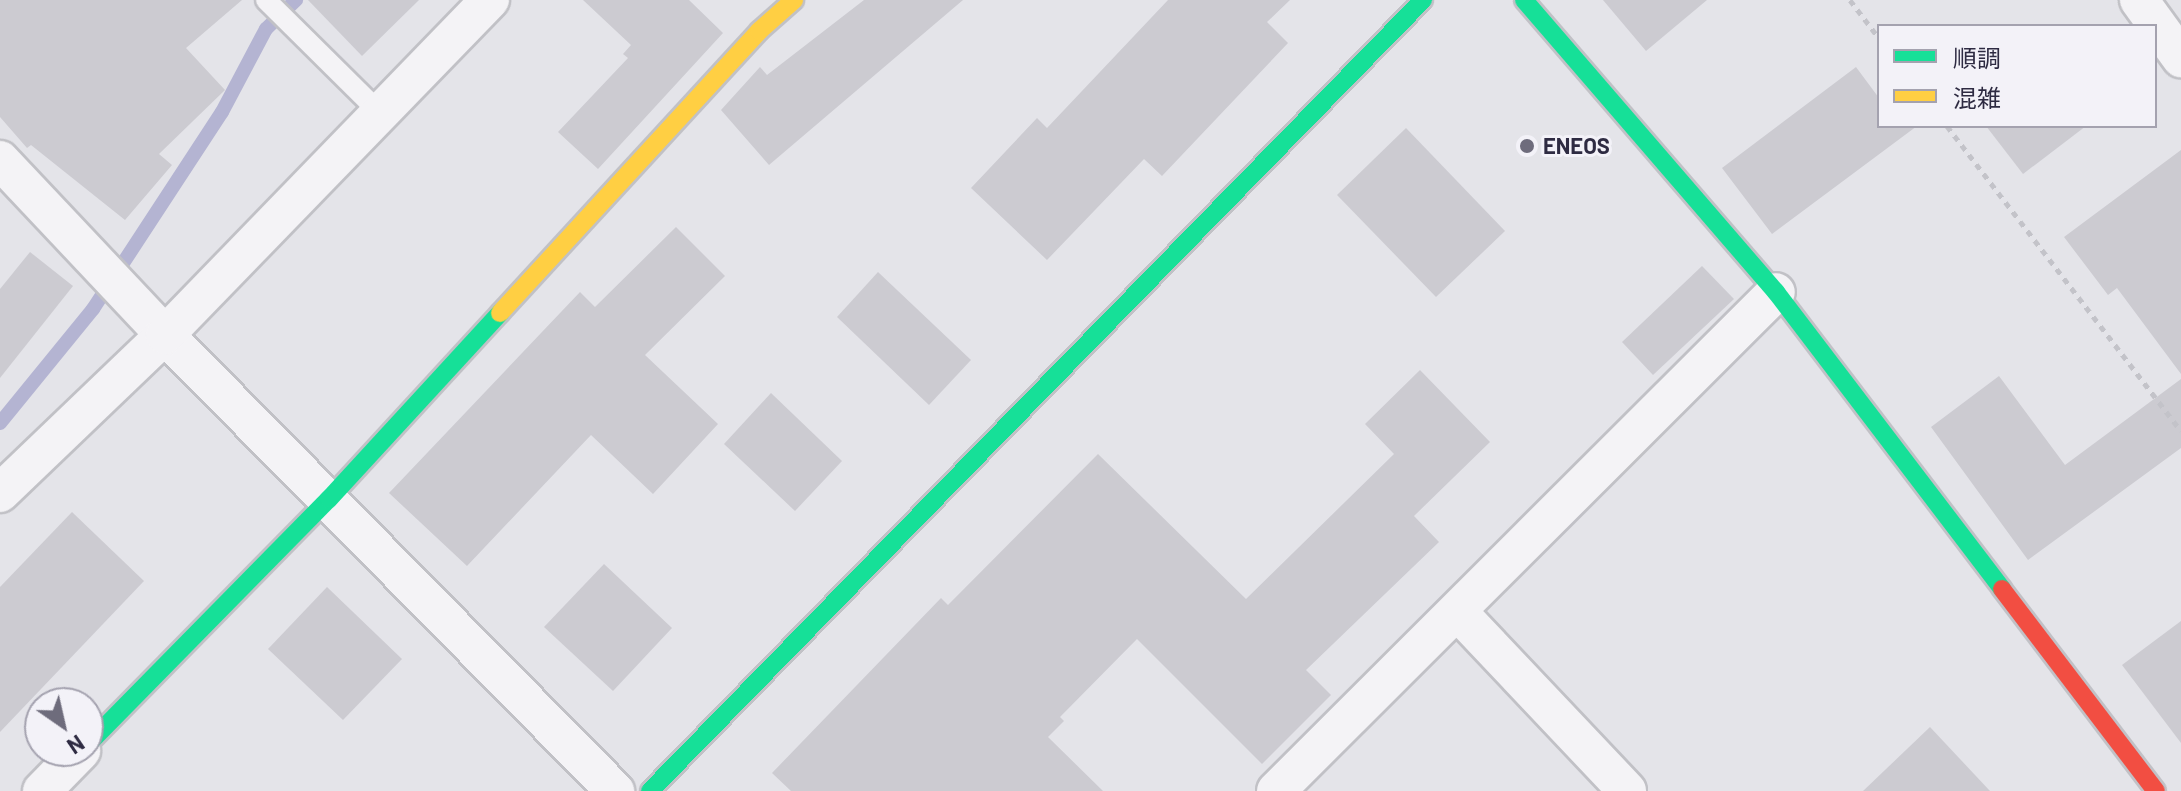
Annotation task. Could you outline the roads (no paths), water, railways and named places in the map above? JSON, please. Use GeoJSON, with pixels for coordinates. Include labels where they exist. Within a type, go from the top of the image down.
{"type":"FeatureCollection","features":[{"type":"Feature","properties":{"kind":"street"},"geometry":{"type":"LineString","coordinates":[[0,493],[165,335],[490,0]]}},
{"type":"Feature","properties":{"kind":"street"},"geometry":{"type":"LineString","coordinates":[[104,728],[329,499],[759,31],[794,0]]}},
{"type":"Feature","properties":{"kind":"street"},"geometry":{"type":"LineString","coordinates":[[650,791],[1423,0]]}},
{"type":"Feature","properties":{"kind":"street"},"geometry":{"type":"LineString","coordinates":[[1524,0],[1776,292],[2156,791]]}},
{"type":"Feature","properties":{"kind":"street"},"geometry":{"type":"LineString","coordinates":[[2139,0],[2156,24]]}},
{"type":"Feature","properties":{"kind":"street"},"geometry":{"type":"LineString","coordinates":[[2157,25],[2181,58]]}},
{"type":"Feature","properties":{"kind":"street"},"geometry":{"type":"LineString","coordinates":[[0,160],[165,335],[615,791]]}},
{"type":"Feature","properties":{"kind":"street"},"geometry":{"type":"LineString","coordinates":[[1276,791],[1776,292]]}},
{"type":"Feature","properties":{"kind":"street"},"geometry":{"type":"LineString","coordinates":[[1458,612],[1627,791]]}},
{"type":"Feature","properties":{"kind":"street"},"geometry":{"type":"LineString","coordinates":[[42,791],[65,767]]}},
{"type":"Feature","properties":{"kind":"lane"},"geometry":{"type":"LineString","coordinates":[[266,0],[380,113]]}},
{"type":"Feature","properties":{"kind":"waterway"},"geometry":{"type":"LineString","coordinates":[[0,423],[93,309],[222,112],[266,29],[296,0]]}},
{"type":"Feature","properties":{"kind":"place","name":"ENEOS"},"geometry":{"type":"Point","coordinates":[1527,146]}}]}
